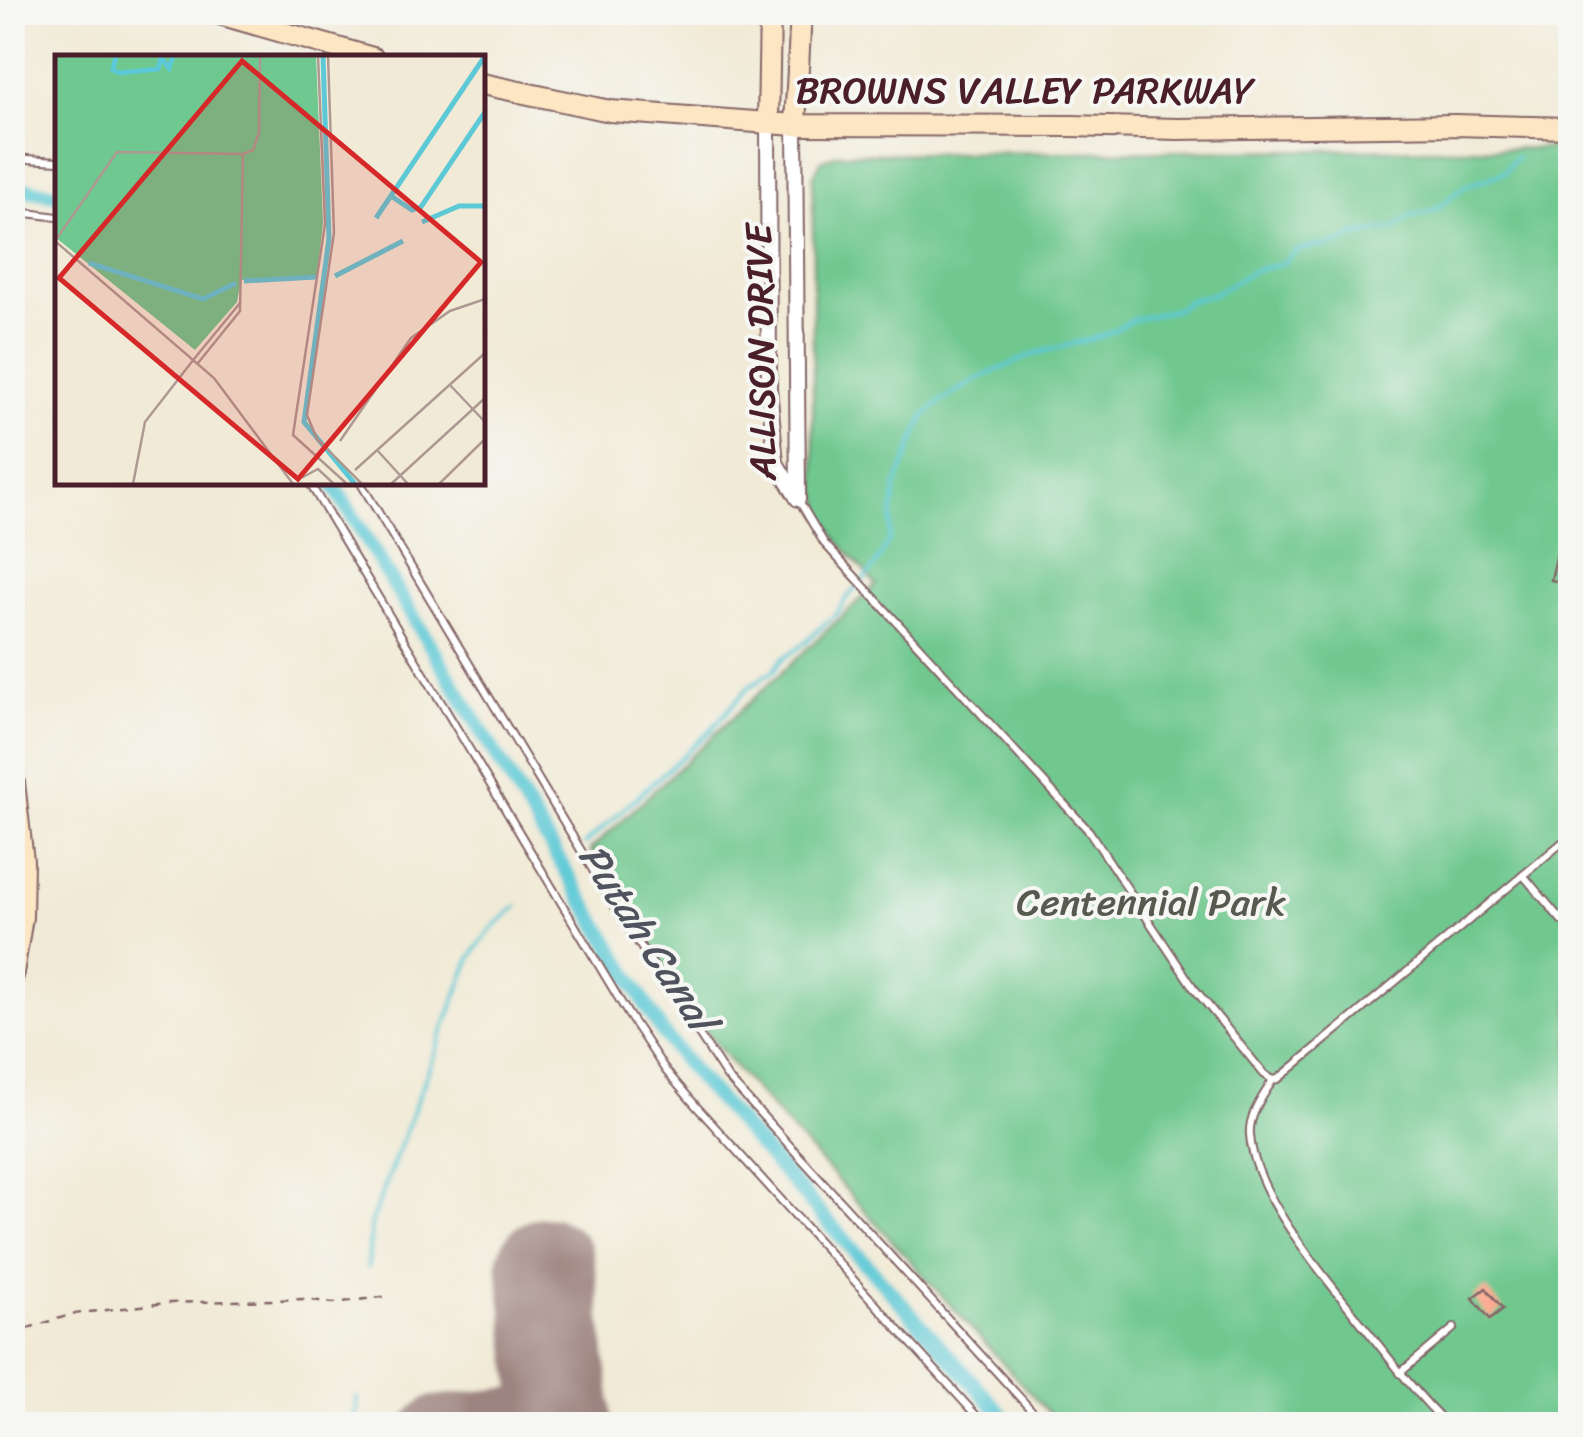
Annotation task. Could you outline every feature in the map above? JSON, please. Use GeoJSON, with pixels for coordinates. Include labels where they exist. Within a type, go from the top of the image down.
{"type":"FeatureCollection","features":[{"type":"Feature","properties":{"kind":"main road"},"geometry":{"type":"LineString","coordinates":[[212,12],[363,55]]}},
{"type":"Feature","properties":{"kind":"main road","name":"ALLISON DRIVE"},"geometry":{"type":"LineString","coordinates":[[768,123],[770,12]]}},
{"type":"Feature","properties":{"kind":"main road","name":"ALLISON DRIVE"},"geometry":{"type":"LineString","coordinates":[[795,125],[801,12]]}},
{"type":"Feature","properties":{"kind":"main road","name":"BROWNS VALLEY PARKWAY"},"geometry":{"type":"LineString","coordinates":[[485,85],[610,111],[795,125],[1570,128]]}},
{"type":"Feature","properties":{"kind":"main road"},"geometry":{"type":"LineString","coordinates":[[12,764],[23,861],[22,917],[12,979]]}},
{"type":"Feature","properties":{"kind":"street","name":"ALLISON DRIVE"},"geometry":{"type":"LineString","coordinates":[[768,123],[769,388],[776,463],[798,499]]}},
{"type":"Feature","properties":{"kind":"street","name":"ALLISON DRIVE"},"geometry":{"type":"LineString","coordinates":[[795,125],[798,499]]}},
{"type":"Feature","properties":{"kind":"lane"},"geometry":{"type":"LineString","coordinates":[[12,158],[55,161]]}},
{"type":"Feature","properties":{"kind":"lane"},"geometry":{"type":"LineString","coordinates":[[12,211],[55,217]]}},
{"type":"Feature","properties":{"kind":"lane"},"geometry":{"type":"LineString","coordinates":[[311,485],[658,1058],[769,1188],[984,1424]]}},
{"type":"Feature","properties":{"kind":"lane"},"geometry":{"type":"LineString","coordinates":[[362,485],[618,912],[727,1078],[1044,1424]]}},
{"type":"Feature","properties":{"kind":"lane"},"geometry":{"type":"LineString","coordinates":[[798,499],[824,542],[1090,832],[1193,987],[1273,1080]]}},
{"type":"Feature","properties":{"kind":"lane"},"geometry":{"type":"LineString","coordinates":[[1448,1424],[1400,1373],[1294,1233],[1258,1168],[1249,1130],[1273,1080],[1570,836]]}},
{"type":"Feature","properties":{"kind":"lane"},"geometry":{"type":"LineString","coordinates":[[1523,875],[1562,921]]}},
{"type":"Feature","properties":{"kind":"lane"},"geometry":{"type":"LineString","coordinates":[[1400,1373],[1454,1328]]}},
{"type":"Feature","properties":{"kind":"path"},"geometry":{"type":"LineString","coordinates":[[12,1333],[73,1314],[166,1303],[333,1303],[390,1296]]}},
{"type":"Feature","properties":{"kind":"green space","name":"Centennial Park"},"geometry":{"type":"Polygon","coordinates":[[[1570,148],[1570,1424],[1058,1424],[741,1074],[689,1011],[590,850],[876,585],[839,542],[823,514],[816,484],[813,177],[821,161],[838,154],[1570,148]]]}},
{"type":"Feature","properties":{"kind":"building"},"geometry":{"type":"Polygon","coordinates":[[[1557,553],[1570,556],[1564,583],[1551,580],[1557,553]]]}},
{"type":"Feature","properties":{"kind":"building"},"geometry":{"type":"Polygon","coordinates":[[[1486,1288],[1503,1309],[1490,1319],[1473,1298],[1486,1288]]]}},
{"type":"Feature","properties":{"kind":"waterway"},"geometry":{"type":"LineString","coordinates":[[585,844],[709,732],[748,688],[774,670],[838,612],[873,569],[889,541],[896,486],[918,431],[924,417],[940,402],[977,379],[1034,354],[1103,336],[1133,320],[1177,309],[1253,271],[1283,263],[1301,249],[1343,243],[1352,236],[1395,228],[1413,215],[1440,206],[1463,187],[1505,172],[1517,157]]}},
{"type":"Feature","properties":{"kind":"waterway","name":"Putah Canal"},"geometry":{"type":"LineString","coordinates":[[12,187],[55,194]]}},
{"type":"Feature","properties":{"kind":"waterway","name":"Putah Canal"},"geometry":{"type":"LineString","coordinates":[[334,485],[663,1033],[695,1074],[1010,1424]]}},
{"type":"Feature","properties":{"kind":"waterway"},"geometry":{"type":"LineString","coordinates":[[368,1267],[371,1223],[469,962],[490,931],[518,906]]}},
{"type":"Feature","properties":{"kind":"waterway"},"geometry":{"type":"LineString","coordinates":[[348,1424],[357,1412],[357,1398]]}},
{"type":"Feature","properties":{"kind":"taxiway"},"geometry":{"type":"LineString","coordinates":[[423,1424],[433,1416],[561,1402]]}},
{"type":"Feature","properties":{"kind":"runway"},"geometry":{"type":"LineString","coordinates":[[546,1266],[564,1424]]}}]}
